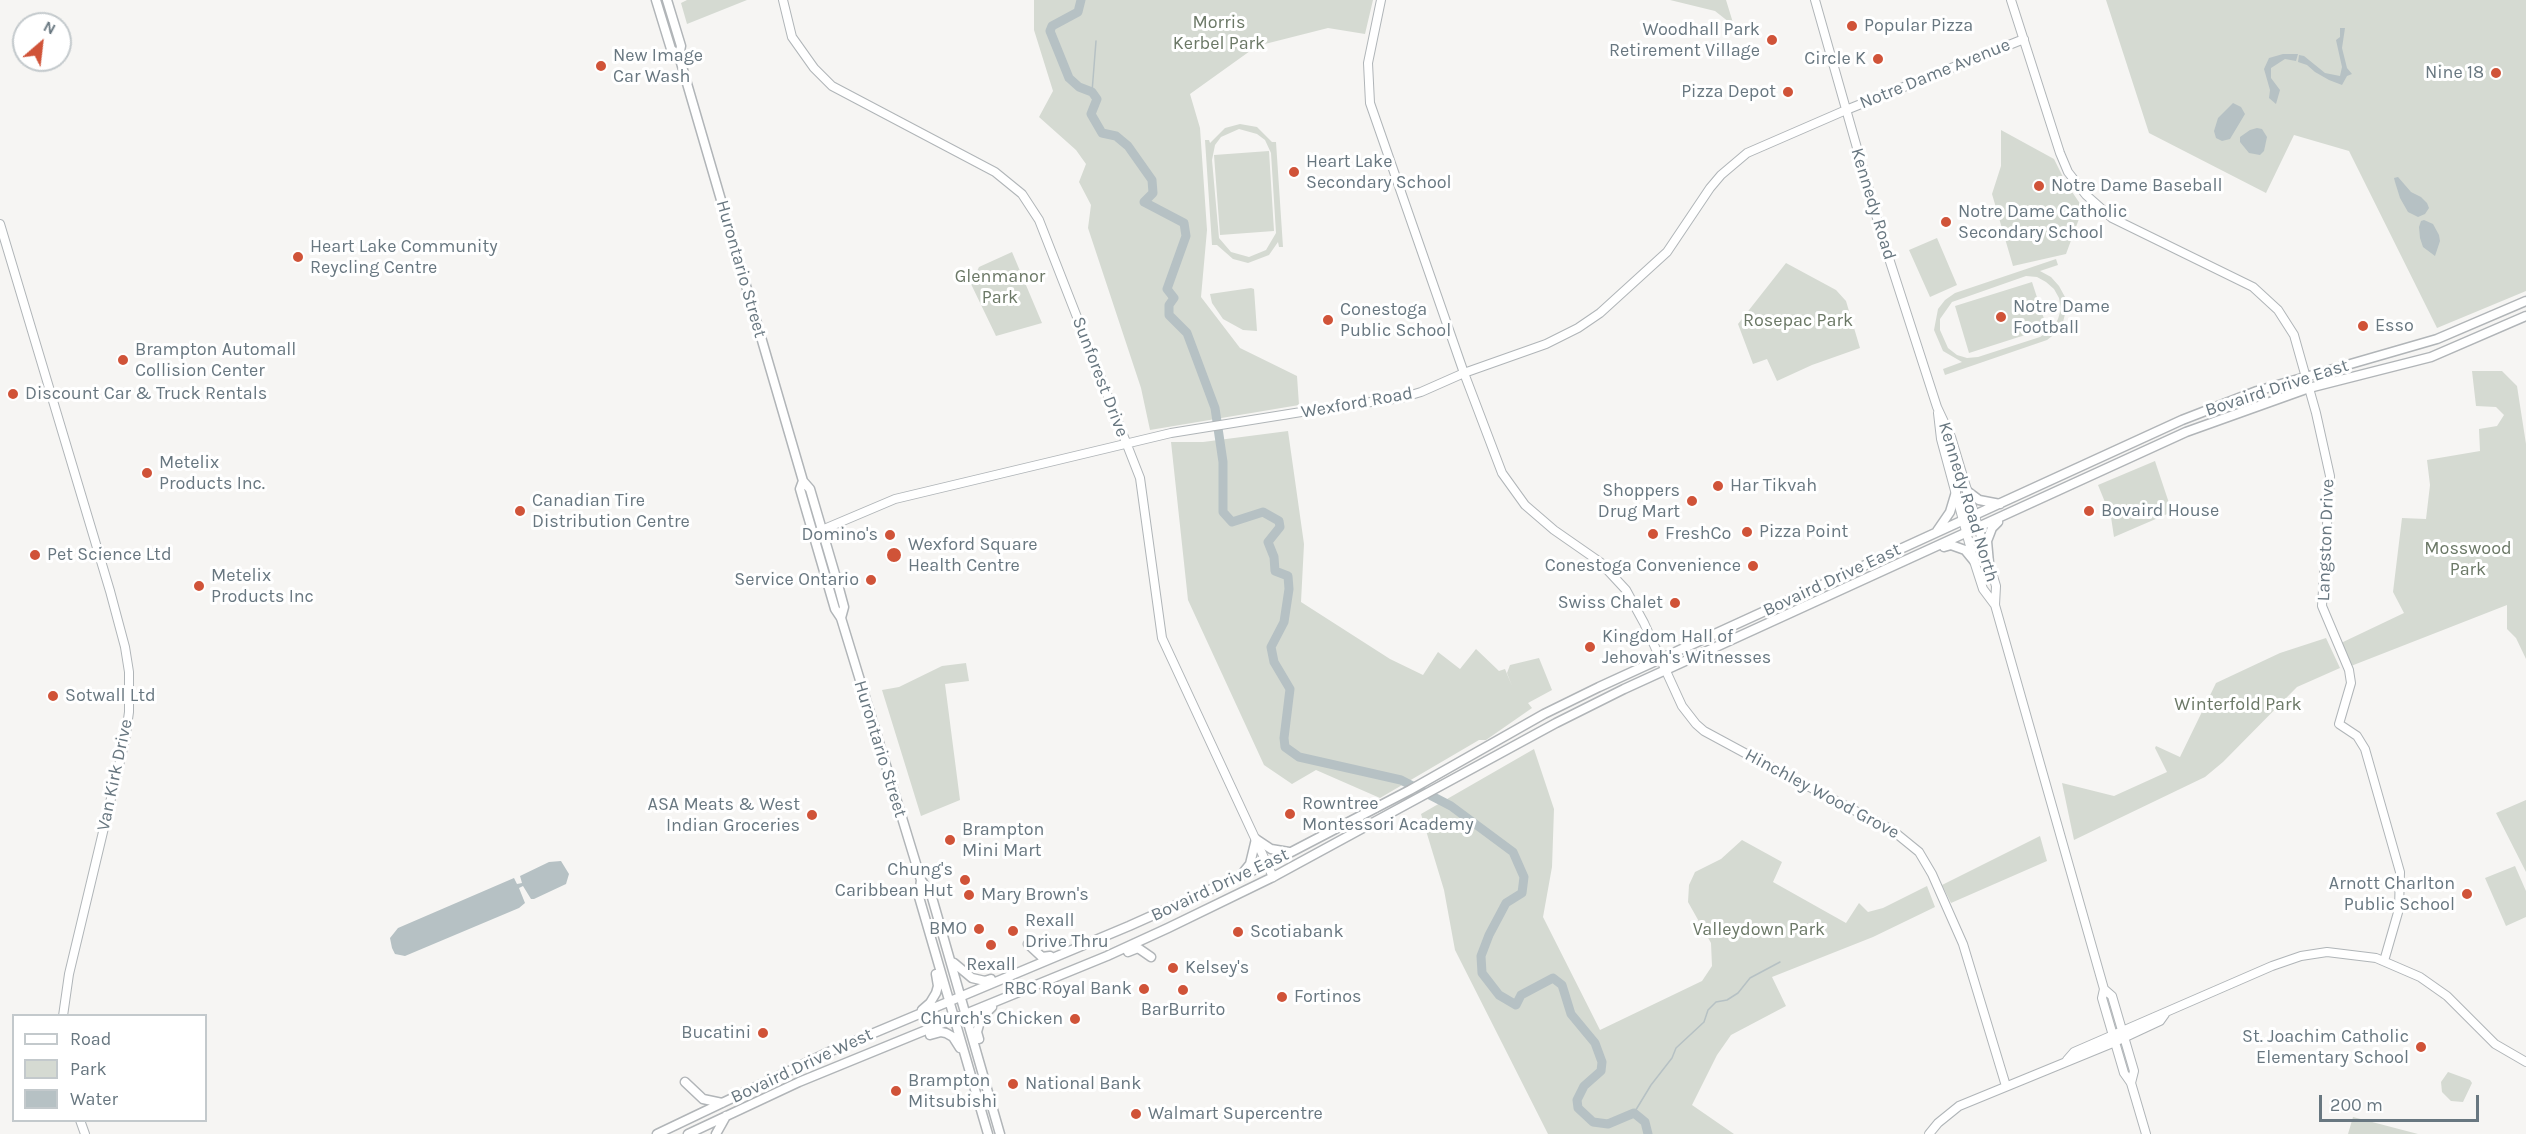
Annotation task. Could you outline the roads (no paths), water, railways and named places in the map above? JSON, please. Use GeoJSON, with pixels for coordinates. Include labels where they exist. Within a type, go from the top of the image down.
{"type":"FeatureCollection","features":[{"type":"Feature","properties":{"kind":"main road","name":"Hurontario Street"},"geometry":{"type":"LineString","coordinates":[[656,0],[671,49],[679,57]]}},
{"type":"Feature","properties":{"kind":"main road","name":"Hurontario Street"},"geometry":{"type":"LineString","coordinates":[[667,0],[681,46],[679,57],[803,481],[810,489],[818,532],[844,608],[841,618],[921,880],[931,894],[979,1058]]}},
{"type":"Feature","properties":{"kind":"main road","name":"Bovaird Drive East"},"geometry":{"type":"LineString","coordinates":[[949,1001],[1268,864],[1410,790],[1544,714],[1659,659],[2182,420],[2247,395],[2306,376],[2437,339],[2526,301]]}},
{"type":"Feature","properties":{"kind":"main road","name":"Bovaird Drive East"},"geometry":{"type":"LineString","coordinates":[[954,1019],[1168,928],[1273,877],[1556,723],[2186,432],[2309,388],[2432,357],[2526,316]]}},
{"type":"Feature","properties":{"kind":"main road"},"geometry":{"type":"LineString","coordinates":[[1967,491],[1979,500],[2000,504]]}},
{"type":"Feature","properties":{"kind":"main road"},"geometry":{"type":"LineString","coordinates":[[1936,532],[1950,512],[1956,492]]}},
{"type":"Feature","properties":{"kind":"main road"},"geometry":{"type":"LineString","coordinates":[[1989,563],[1987,541],[1989,533],[1994,524],[2004,517]]}},
{"type":"Feature","properties":{"kind":"main road"},"geometry":{"type":"LineString","coordinates":[[1935,548],[1951,545],[1958,547],[1965,550],[1974,561]]}},
{"type":"Feature","properties":{"kind":"main road"},"geometry":{"type":"LineString","coordinates":[[1241,876],[1250,864],[1256,839],[1275,851],[1295,850]]}},
{"type":"Feature","properties":{"kind":"main road","name":"Hurontario Street"},"geometry":{"type":"LineString","coordinates":[[921,880],[919,897],[966,1061]]}},
{"type":"Feature","properties":{"kind":"main road"},"geometry":{"type":"LineString","coordinates":[[1116,952],[1123,954],[1138,948],[1151,957],[1152,939],[1168,928]]}},
{"type":"Feature","properties":{"kind":"main road"},"geometry":{"type":"LineString","coordinates":[[1028,944],[1042,957],[1057,956]]}},
{"type":"Feature","properties":{"kind":"main road"},"geometry":{"type":"LineString","coordinates":[[912,1016],[930,1003],[935,996],[938,986],[933,963],[936,957]]}},
{"type":"Feature","properties":{"kind":"main road"},"geometry":{"type":"LineString","coordinates":[[950,957],[961,971],[972,978],[985,981],[1003,974],[1008,976]]}},
{"type":"Feature","properties":{"kind":"main road","name":"Bovaird Drive West"},"geometry":{"type":"LineString","coordinates":[[657,1134],[766,1081],[949,1001]]}},
{"type":"Feature","properties":{"kind":"main road"},"geometry":{"type":"LineString","coordinates":[[1000,1001],[985,1012],[978,1024],[977,1032],[980,1046],[979,1058],[1000,1134]]}},
{"type":"Feature","properties":{"kind":"main road","name":"Bovaird Drive West"},"geometry":{"type":"LineString","coordinates":[[688,1134],[799,1082],[954,1019]]}},
{"type":"Feature","properties":{"kind":"main road"},"geometry":{"type":"LineString","coordinates":[[915,1036],[924,1037],[941,1032],[950,1035],[959,1044],[988,1134]]}},
{"type":"Feature","properties":{"kind":"main road"},"geometry":{"type":"LineString","coordinates":[[685,1082],[703,1099],[722,1103]]}},
{"type":"Feature","properties":{"kind":"main road"},"geometry":{"type":"LineString","coordinates":[[716,1134],[726,1116]]}},
{"type":"Feature","properties":{"kind":"street","name":"Sunforest Drive"},"geometry":{"type":"LineString","coordinates":[[783,0],[792,37],[814,68],[832,86],[995,172],[1011,183],[1028,202],[1039,220],[1140,478],[1162,638],[1273,877]]}},
{"type":"Feature","properties":{"kind":"street","name":"Hinchley Wood Grove"},"geometry":{"type":"LineString","coordinates":[[1381,0],[1368,63],[1370,103],[1495,458],[1513,490],[1539,519],[1582,548],[1613,575],[1633,602],[1682,706],[1704,731],[1892,830],[1919,852],[1932,874],[1963,944],[2006,1086]]}},
{"type":"Feature","properties":{"kind":"street","name":"Kennedy Road"},"geometry":{"type":"LineString","coordinates":[[1815,0],[1884,243],[1937,406]]}},
{"type":"Feature","properties":{"kind":"street","name":"Langston Drive"},"geometry":{"type":"LineString","coordinates":[[2011,0],[2060,153],[2068,172],[2086,195],[2112,218],[2253,287],[2278,310],[2294,335],[2309,388],[2331,488],[2322,606],[2349,670],[2351,683],[2339,724],[2357,736],[2365,749],[2398,861],[2400,904],[2384,961]]}},
{"type":"Feature","properties":{"kind":"street","name":"Notre Dame Avenue"},"geometry":{"type":"LineString","coordinates":[[1846,110],[2024,39]]}},
{"type":"Feature","properties":{"kind":"street","name":"Wexford Road"},"geometry":{"type":"LineString","coordinates":[[818,532],[895,499],[1126,444],[1188,430],[1401,398],[1546,344],[1593,318],[1667,252],[1710,188],[1721,175],[1747,153],[1846,110]]}},
{"type":"Feature","properties":{"kind":"street","name":"Van Kirk Drive"},"geometry":{"type":"LineString","coordinates":[[0,224],[112,600],[125,647],[129,672],[129,712],[124,740],[69,974],[63,1014]]}},
{"type":"Feature","properties":{"kind":"street","name":"Kennedy Road North"},"geometry":{"type":"LineString","coordinates":[[1937,406],[1951,437],[1996,586],[1995,605]]}},
{"type":"Feature","properties":{"kind":"street","name":"Kennedy Road North"},"geometry":{"type":"LineString","coordinates":[[1937,406],[1941,439],[1974,561],[1983,589],[1995,605]]}},
{"type":"Feature","properties":{"kind":"street"},"geometry":{"type":"LineString","coordinates":[[1995,605],[2024,714],[2104,988],[2102,998],[2124,1073],[2131,1083],[2146,1134]]}},
{"type":"Feature","properties":{"kind":"street"},"geometry":{"type":"LineString","coordinates":[[1929,1134],[1955,1108],[2067,1060],[2077,1059],[2114,1038],[2160,1021],[2165,1014],[2272,966],[2301,956],[2336,952],[2384,961],[2407,969],[2437,987],[2495,1044],[2526,1062]]}},
{"type":"Feature","properties":{"kind":"street"},"geometry":{"type":"LineString","coordinates":[[2104,988],[2112,996],[2134,1071],[2131,1083]]}},
{"type":"Feature","properties":{"kind":"water"},"geometry":{"type":"Polygon","coordinates":[[[2340,28],[2345,28],[2342,48],[2347,68],[2352,74],[2347,76],[2342,85],[2298,62],[2299,55],[2304,56],[2325,73],[2340,76],[2342,67],[2336,40],[2340,37],[2340,28]]]}},
{"type":"Feature","properties":{"kind":"water"},"geometry":{"type":"Polygon","coordinates":[[[2283,54],[2298,54],[2296,61],[2285,59],[2271,68],[2271,78],[2280,90],[2276,104],[2269,98],[2270,90],[2264,69],[2269,58],[2283,54]]]}},
{"type":"Feature","properties":{"kind":"water"},"geometry":{"type":"Polygon","coordinates":[[[2233,103],[2241,107],[2245,114],[2230,139],[2222,141],[2216,138],[2214,131],[2218,118],[2233,103]]]}},
{"type":"Feature","properties":{"kind":"water"},"geometry":{"type":"Polygon","coordinates":[[[2257,128],[2262,129],[2267,137],[2264,151],[2260,155],[2249,153],[2240,142],[2240,137],[2257,128]]]}},
{"type":"Feature","properties":{"kind":"water"},"geometry":{"type":"Polygon","coordinates":[[[2398,177],[2411,192],[2427,203],[2429,208],[2425,214],[2418,217],[2408,212],[2395,182],[2394,178],[2398,177]]]}},
{"type":"Feature","properties":{"kind":"water"},"geometry":{"type":"Polygon","coordinates":[[[2421,221],[2433,224],[2439,235],[2440,241],[2435,256],[2423,247],[2420,238],[2419,227],[2421,221]]]}},
{"type":"Feature","properties":{"kind":"water"},"geometry":{"type":"Polygon","coordinates":[[[561,861],[569,874],[566,884],[534,899],[531,899],[523,886],[519,888],[525,903],[519,908],[405,956],[395,954],[390,938],[398,928],[514,878],[517,884],[522,883],[520,876],[549,862],[561,861]]]}},
{"type":"Feature","properties":{"kind":"waterway"},"geometry":{"type":"LineString","coordinates":[[1081,0],[1078,12],[1052,26],[1050,31],[1069,78],[1079,87],[1092,92],[1097,99],[1091,114],[1102,133],[1116,136],[1128,146],[1152,180],[1153,193],[1144,202],[1184,223],[1186,236],[1167,289],[1174,298],[1169,305],[1169,315],[1187,333],[1215,408],[1223,462],[1223,512],[1232,522],[1263,512],[1279,521],[1280,527],[1268,542],[1274,557],[1275,571],[1288,576],[1289,589],[1284,622],[1271,647],[1274,662],[1290,689],[1285,747],[1299,757],[1401,780],[1451,806],[1513,852],[1524,877],[1522,893],[1506,903],[1489,935],[1481,956],[1482,973],[1499,995],[1516,1005],[1521,995],[1553,978],[1562,985],[1571,1014],[1595,1043],[1602,1062],[1601,1071],[1584,1086],[1577,1100],[1578,1108],[1593,1122],[1608,1124],[1634,1113],[1645,1122],[1648,1134]]}},
{"type":"Feature","properties":{"kind":"waterway"},"geometry":{"type":"LineString","coordinates":[[1092,92],[1096,41]]}},
{"type":"Feature","properties":{"kind":"waterway"},"geometry":{"type":"LineString","coordinates":[[1634,1113],[1651,1085],[1672,1058],[1676,1048],[1704,1022],[1708,1010],[1716,1002],[1727,1000],[1738,993],[1750,978],[1780,962]]}},
{"type":"Feature","properties":{"kind":"place","name":"Popular Pizza"},"geometry":{"type":"Point","coordinates":[1852,26]}},
{"type":"Feature","properties":{"kind":"place","name":"Woodhall Park Retirement Village"},"geometry":{"type":"Point","coordinates":[1772,40]}},
{"type":"Feature","properties":{"kind":"place","name":"Circle K"},"geometry":{"type":"Point","coordinates":[1878,59]}},
{"type":"Feature","properties":{"kind":"place","name":"New Image Car Wash"},"geometry":{"type":"Point","coordinates":[601,66]}},
{"type":"Feature","properties":{"kind":"place","name":"Nine 18"},"geometry":{"type":"Point","coordinates":[2496,73]}},
{"type":"Feature","properties":{"kind":"place","name":"Pizza Depot"},"geometry":{"type":"Point","coordinates":[1788,92]}},
{"type":"Feature","properties":{"kind":"place","name":"Heart Lake Secondary School"},"geometry":{"type":"Point","coordinates":[1294,172]}},
{"type":"Feature","properties":{"kind":"place","name":"Notre Dame Baseball"},"geometry":{"type":"Point","coordinates":[2039,186]}},
{"type":"Feature","properties":{"kind":"place","name":"Notre Dame Catholic Secondary School"},"geometry":{"type":"Point","coordinates":[1946,222]}},
{"type":"Feature","properties":{"kind":"place","name":"Heart Lake Community Reycling Centre"},"geometry":{"type":"Point","coordinates":[298,257]}},
{"type":"Feature","properties":{"kind":"place","name":"Notre Dame Football"},"geometry":{"type":"Point","coordinates":[2001,317]}},
{"type":"Feature","properties":{"kind":"place","name":"Conestoga Public School"},"geometry":{"type":"Point","coordinates":[1328,320]}},
{"type":"Feature","properties":{"kind":"place","name":"Esso"},"geometry":{"type":"Point","coordinates":[2363,326]}},
{"type":"Feature","properties":{"kind":"place","name":"Brampton Automall Collision Center"},"geometry":{"type":"Point","coordinates":[123,360]}},
{"type":"Feature","properties":{"kind":"place","name":"Discount Car & Truck Rentals"},"geometry":{"type":"Point","coordinates":[13,394]}},
{"type":"Feature","properties":{"kind":"place","name":"Metelix Products Inc."},"geometry":{"type":"Point","coordinates":[147,473]}},
{"type":"Feature","properties":{"kind":"place","name":"Har Tikvah"},"geometry":{"type":"Point","coordinates":[1718,486]}},
{"type":"Feature","properties":{"kind":"place","name":"Shoppers Drug Mart"},"geometry":{"type":"Point","coordinates":[1692,501]}},
{"type":"Feature","properties":{"kind":"place","name":"Canadian Tire Distribution Centre"},"geometry":{"type":"Point","coordinates":[520,511]}},
{"type":"Feature","properties":{"kind":"place","name":"Bovaird House"},"geometry":{"type":"Point","coordinates":[2089,511]}},
{"type":"Feature","properties":{"kind":"place","name":"Pizza Point"},"geometry":{"type":"Point","coordinates":[1747,532]}},
{"type":"Feature","properties":{"kind":"place","name":"FreshCo"},"geometry":{"type":"Point","coordinates":[1653,534]}},
{"type":"Feature","properties":{"kind":"place","name":"Domino's"},"geometry":{"type":"Point","coordinates":[890,535]}},
{"type":"Feature","properties":{"kind":"place","name":"Pet Science Ltd"},"geometry":{"type":"Point","coordinates":[35,555]}},
{"type":"Feature","properties":{"kind":"place","name":"Wexford Square Health Centre"},"geometry":{"type":"Point","coordinates":[894,555]}},
{"type":"Feature","properties":{"kind":"place","name":"Conestoga Convenience"},"geometry":{"type":"Point","coordinates":[1753,566]}},
{"type":"Feature","properties":{"kind":"place","name":"Service Ontario"},"geometry":{"type":"Point","coordinates":[871,580]}},
{"type":"Feature","properties":{"kind":"place","name":"Metelix Products Inc"},"geometry":{"type":"Point","coordinates":[199,586]}},
{"type":"Feature","properties":{"kind":"place","name":"Swiss Chalet"},"geometry":{"type":"Point","coordinates":[1675,603]}},
{"type":"Feature","properties":{"kind":"place","name":"Kingdom Hall of Jehovah's Witnesses"},"geometry":{"type":"Point","coordinates":[1590,647]}},
{"type":"Feature","properties":{"kind":"place","name":"Sotwall Ltd"},"geometry":{"type":"Point","coordinates":[53,696]}},
{"type":"Feature","properties":{"kind":"place","name":"Rowntree Montessori Academy"},"geometry":{"type":"Point","coordinates":[1290,814]}},
{"type":"Feature","properties":{"kind":"place","name":"ASA Meats & West Indian Groceries"},"geometry":{"type":"Point","coordinates":[812,815]}},
{"type":"Feature","properties":{"kind":"place","name":"Brampton Mini Mart"},"geometry":{"type":"Point","coordinates":[950,840]}},
{"type":"Feature","properties":{"kind":"place","name":"Chung's Caribbean Hut"},"geometry":{"type":"Point","coordinates":[965,880]}},
{"type":"Feature","properties":{"kind":"place","name":"Arnott Charlton Public School"},"geometry":{"type":"Point","coordinates":[2467,894]}},
{"type":"Feature","properties":{"kind":"place","name":"Mary Brown's"},"geometry":{"type":"Point","coordinates":[969,895]}},
{"type":"Feature","properties":{"kind":"place","name":"BMO"},"geometry":{"type":"Point","coordinates":[979,929]}},
{"type":"Feature","properties":{"kind":"place","name":"Rexall Drive Thru"},"geometry":{"type":"Point","coordinates":[1013,931]}},
{"type":"Feature","properties":{"kind":"place","name":"Scotiabank"},"geometry":{"type":"Point","coordinates":[1238,932]}},
{"type":"Feature","properties":{"kind":"place","name":"Rexall"},"geometry":{"type":"Point","coordinates":[991,945]}},
{"type":"Feature","properties":{"kind":"place","name":"Kelsey's"},"geometry":{"type":"Point","coordinates":[1173,968]}},
{"type":"Feature","properties":{"kind":"place","name":"RBC Royal Bank"},"geometry":{"type":"Point","coordinates":[1144,989]}},
{"type":"Feature","properties":{"kind":"place","name":"BarBurrito"},"geometry":{"type":"Point","coordinates":[1183,990]}},
{"type":"Feature","properties":{"kind":"place","name":"Fortinos"},"geometry":{"type":"Point","coordinates":[1282,997]}},
{"type":"Feature","properties":{"kind":"place","name":"Church's Chicken"},"geometry":{"type":"Point","coordinates":[1075,1019]}},
{"type":"Feature","properties":{"kind":"place","name":"Bucatini"},"geometry":{"type":"Point","coordinates":[763,1033]}},
{"type":"Feature","properties":{"kind":"place","name":"St. Joachim Catholic Elementary School"},"geometry":{"type":"Point","coordinates":[2421,1047]}},
{"type":"Feature","properties":{"kind":"place","name":"National Bank"},"geometry":{"type":"Point","coordinates":[1013,1084]}},
{"type":"Feature","properties":{"kind":"place","name":"Brampton Mitsubishi"},"geometry":{"type":"Point","coordinates":[896,1091]}},
{"type":"Feature","properties":{"kind":"place","name":"Walmart Supercentre"},"geometry":{"type":"Point","coordinates":[1136,1114]}},
{"type":"Feature","properties":{"kind":"park label","name":"Morris Kerbel Park"},"geometry":{"type":"Point","coordinates":[1219,33]}},
{"type":"Feature","properties":{"kind":"park label","name":"Glenmanor Park"},"geometry":{"type":"Point","coordinates":[1000,287]}},
{"type":"Feature","properties":{"kind":"park label","name":"Rosepac Park"},"geometry":{"type":"Point","coordinates":[1798,321]}},
{"type":"Feature","properties":{"kind":"park label","name":"Mosswood Park"},"geometry":{"type":"Point","coordinates":[2468,559]}},
{"type":"Feature","properties":{"kind":"park label","name":"Winterfold Park"},"geometry":{"type":"Point","coordinates":[2238,705]}},
{"type":"Feature","properties":{"kind":"park label","name":"Valleydown Park"},"geometry":{"type":"Point","coordinates":[1759,930]}}]}
